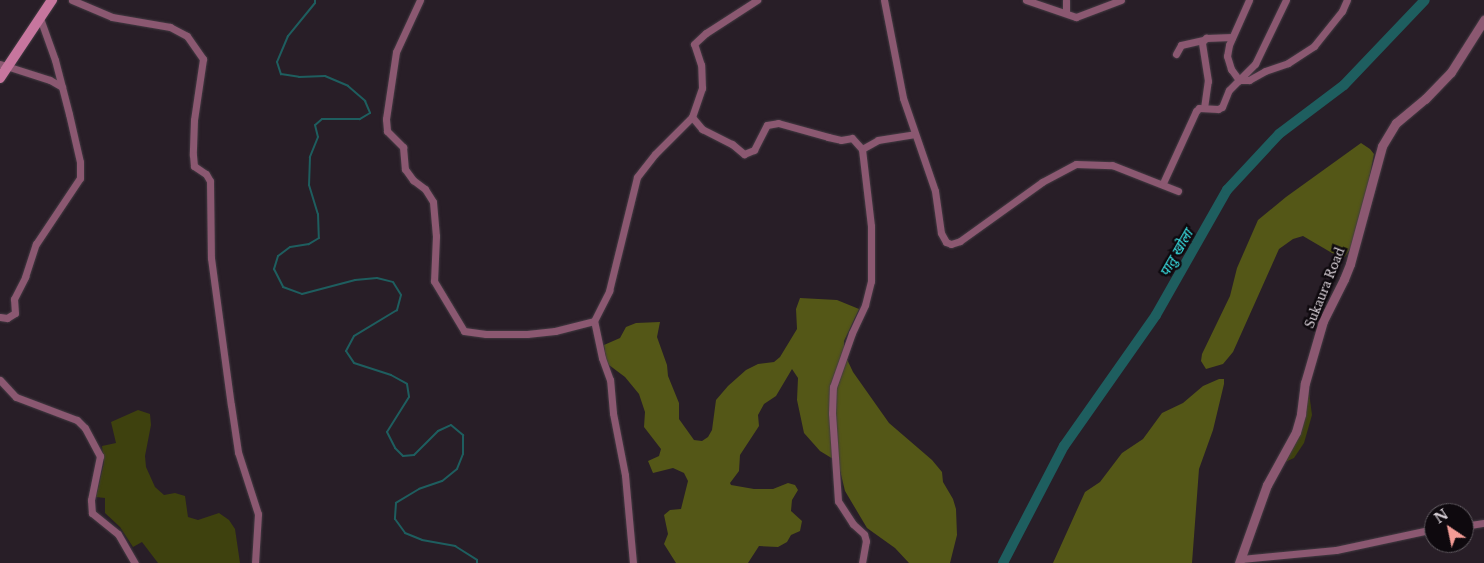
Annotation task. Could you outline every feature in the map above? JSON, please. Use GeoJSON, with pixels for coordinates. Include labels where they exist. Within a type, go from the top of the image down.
{"type":"FeatureCollection","features":[{"type":"Feature","properties":{"kind":"main road"},"geometry":{"type":"LineString","coordinates":[[0,78],[4,65],[52,0]]}},
{"type":"Feature","properties":{"kind":"street"},"geometry":{"type":"LineString","coordinates":[[72,0],[112,18],[170,27],[187,36],[203,59],[194,120],[194,166],[206,174],[210,181],[211,258],[231,405],[238,452],[258,514],[255,563]]}},
{"type":"Feature","properties":{"kind":"street"},"geometry":{"type":"LineString","coordinates":[[420,0],[396,52],[386,119],[387,131],[403,147],[405,169],[413,180],[425,189],[433,202],[436,236],[434,281],[464,331],[486,334],[555,332],[594,321]]}},
{"type":"Feature","properties":{"kind":"street"},"geometry":{"type":"LineString","coordinates":[[633,563],[625,475],[613,413],[610,380],[602,358],[594,321],[609,291],[637,177],[660,148],[692,117],[702,88],[701,64],[694,44],[706,32],[757,0]]}},
{"type":"Feature","properties":{"kind":"street"},"geometry":{"type":"LineString","coordinates":[[884,0],[903,98],[936,191],[941,233],[946,242],[951,244],[960,241],[996,217],[1042,182],[1076,164],[1112,165],[1163,183],[1178,191]]}},
{"type":"Feature","properties":{"kind":"street"},"geometry":{"type":"LineString","coordinates":[[1026,0],[1076,17],[1111,2],[1121,0]]}},
{"type":"Feature","properties":{"kind":"street"},"geometry":{"type":"LineString","coordinates":[[1066,0],[1066,13]]}},
{"type":"Feature","properties":{"kind":"street"},"geometry":{"type":"LineString","coordinates":[[1240,80],[1231,69],[1227,56],[1232,37],[1249,0]]}},
{"type":"Feature","properties":{"kind":"street"},"geometry":{"type":"LineString","coordinates":[[1163,183],[1196,111],[1204,108],[1218,109],[1222,107],[1229,90],[1255,64],[1286,0]]}},
{"type":"Feature","properties":{"kind":"street"},"geometry":{"type":"LineString","coordinates":[[1240,80],[1249,80],[1265,71],[1288,63],[1314,46],[1342,11],[1347,0]]}},
{"type":"Feature","properties":{"kind":"street"},"geometry":{"type":"LineString","coordinates":[[0,317],[7,318],[15,314],[14,299],[25,277],[36,244],[80,178],[80,162],[62,87],[40,18]]}},
{"type":"Feature","properties":{"kind":"street","name":"Sukaura Road"},"geometry":{"type":"LineString","coordinates":[[1240,561],[1266,485],[1296,432],[1301,414],[1307,374],[1324,321],[1350,264],[1382,146],[1396,123],[1425,99],[1456,66],[1484,20]]}},
{"type":"Feature","properties":{"kind":"street"},"geometry":{"type":"LineString","coordinates":[[1176,54],[1182,45],[1232,37]]}},
{"type":"Feature","properties":{"kind":"street"},"geometry":{"type":"LineString","coordinates":[[1204,40],[1202,44],[1208,80],[1204,108]]}},
{"type":"Feature","properties":{"kind":"street"},"geometry":{"type":"LineString","coordinates":[[4,65],[50,80],[62,87]]}},
{"type":"Feature","properties":{"kind":"street"},"geometry":{"type":"LineString","coordinates":[[692,117],[702,129],[732,144],[744,154],[754,150],[767,125],[778,124],[841,140],[852,138],[862,149],[871,226],[871,280],[865,305],[852,333],[833,387],[832,414],[838,501],[843,511],[864,534],[866,541],[862,563]]}},
{"type":"Feature","properties":{"kind":"street"},"geometry":{"type":"LineString","coordinates":[[862,149],[878,140],[915,134]]}},
{"type":"Feature","properties":{"kind":"street"},"geometry":{"type":"LineString","coordinates":[[0,380],[16,397],[77,420],[85,428],[100,456],[92,500],[92,513],[118,534],[135,563]]}},
{"type":"Feature","properties":{"kind":"street"},"geometry":{"type":"LineString","coordinates":[[1240,561],[1336,550],[1424,532]]}},
{"type":"Feature","properties":{"kind":"shaded area"},"geometry":{"type":"Polygon","coordinates":[[[1361,143],[1374,154],[1365,199],[1351,247],[1345,257],[1332,253],[1303,236],[1293,239],[1279,249],[1233,352],[1223,364],[1206,369],[1201,361],[1202,354],[1230,296],[1237,268],[1258,220],[1286,197],[1361,143]]]}},
{"type":"Feature","properties":{"kind":"shaded area"},"geometry":{"type":"Polygon","coordinates":[[[800,298],[837,300],[859,309],[844,341],[844,353],[853,372],[889,423],[932,460],[942,472],[943,482],[953,499],[956,509],[957,535],[950,563],[909,563],[895,548],[867,528],[845,491],[838,462],[820,451],[804,433],[797,400],[798,378],[792,369],[776,396],[764,404],[758,415],[759,426],[740,455],[739,471],[730,483],[731,485],[754,489],[773,489],[788,483],[795,485],[798,490],[792,500],[791,511],[802,521],[800,531],[791,535],[787,542],[778,547],[759,546],[748,563],[676,563],[664,544],[668,534],[664,515],[670,510],[681,509],[688,481],[684,473],[673,468],[653,473],[648,461],[659,456],[661,449],[644,427],[645,412],[639,394],[625,377],[609,365],[604,345],[620,338],[626,327],[636,323],[660,322],[657,337],[667,365],[668,376],[679,403],[679,419],[694,440],[702,441],[708,437],[712,430],[716,400],[728,386],[746,370],[758,364],[774,362],[780,357],[797,329],[796,309],[800,298]]]}},
{"type":"Feature","properties":{"kind":"shaded area"},"geometry":{"type":"Polygon","coordinates":[[[1219,379],[1224,379],[1224,384],[1213,430],[1199,469],[1192,563],[1053,563],[1085,492],[1100,482],[1122,453],[1143,439],[1162,413],[1183,403],[1203,386],[1219,379]]]}},
{"type":"Feature","properties":{"kind":"shaded area"},"geometry":{"type":"Polygon","coordinates":[[[1308,385],[1312,415],[1304,443],[1294,458],[1283,463],[1308,385]]]}},
{"type":"Feature","properties":{"kind":"shaded area"},"geometry":{"type":"Polygon","coordinates":[[[138,410],[150,414],[151,425],[145,456],[146,467],[155,487],[164,495],[175,493],[185,496],[188,517],[198,520],[219,513],[229,520],[235,529],[240,563],[158,563],[142,542],[133,547],[120,527],[105,513],[105,498],[96,497],[104,463],[102,446],[116,443],[111,422],[138,410]]]}},
{"type":"Feature","properties":{"kind":"waterway"},"geometry":{"type":"LineString","coordinates":[[315,0],[315,3],[288,36],[277,62],[281,74],[299,77],[325,76],[348,86],[365,101],[370,113],[360,119],[322,119],[315,125],[318,137],[310,157],[309,185],[318,214],[319,238],[309,244],[290,247],[278,256],[274,269],[283,287],[302,294],[355,280],[377,278],[393,282],[401,295],[397,310],[354,336],[346,351],[354,363],[391,375],[407,384],[409,397],[387,432],[395,448],[403,456],[414,455],[438,431],[451,425],[463,435],[463,454],[457,469],[442,481],[419,489],[396,503],[395,519],[405,533],[422,540],[455,546],[477,560],[477,563]]}},
{"type":"Feature","properties":{"kind":"waterway","name":"पातु खोला"},"geometry":{"type":"LineString","coordinates":[[1003,563],[1064,446],[1156,315],[1227,190],[1279,134],[1344,85],[1425,0]]}}]}
